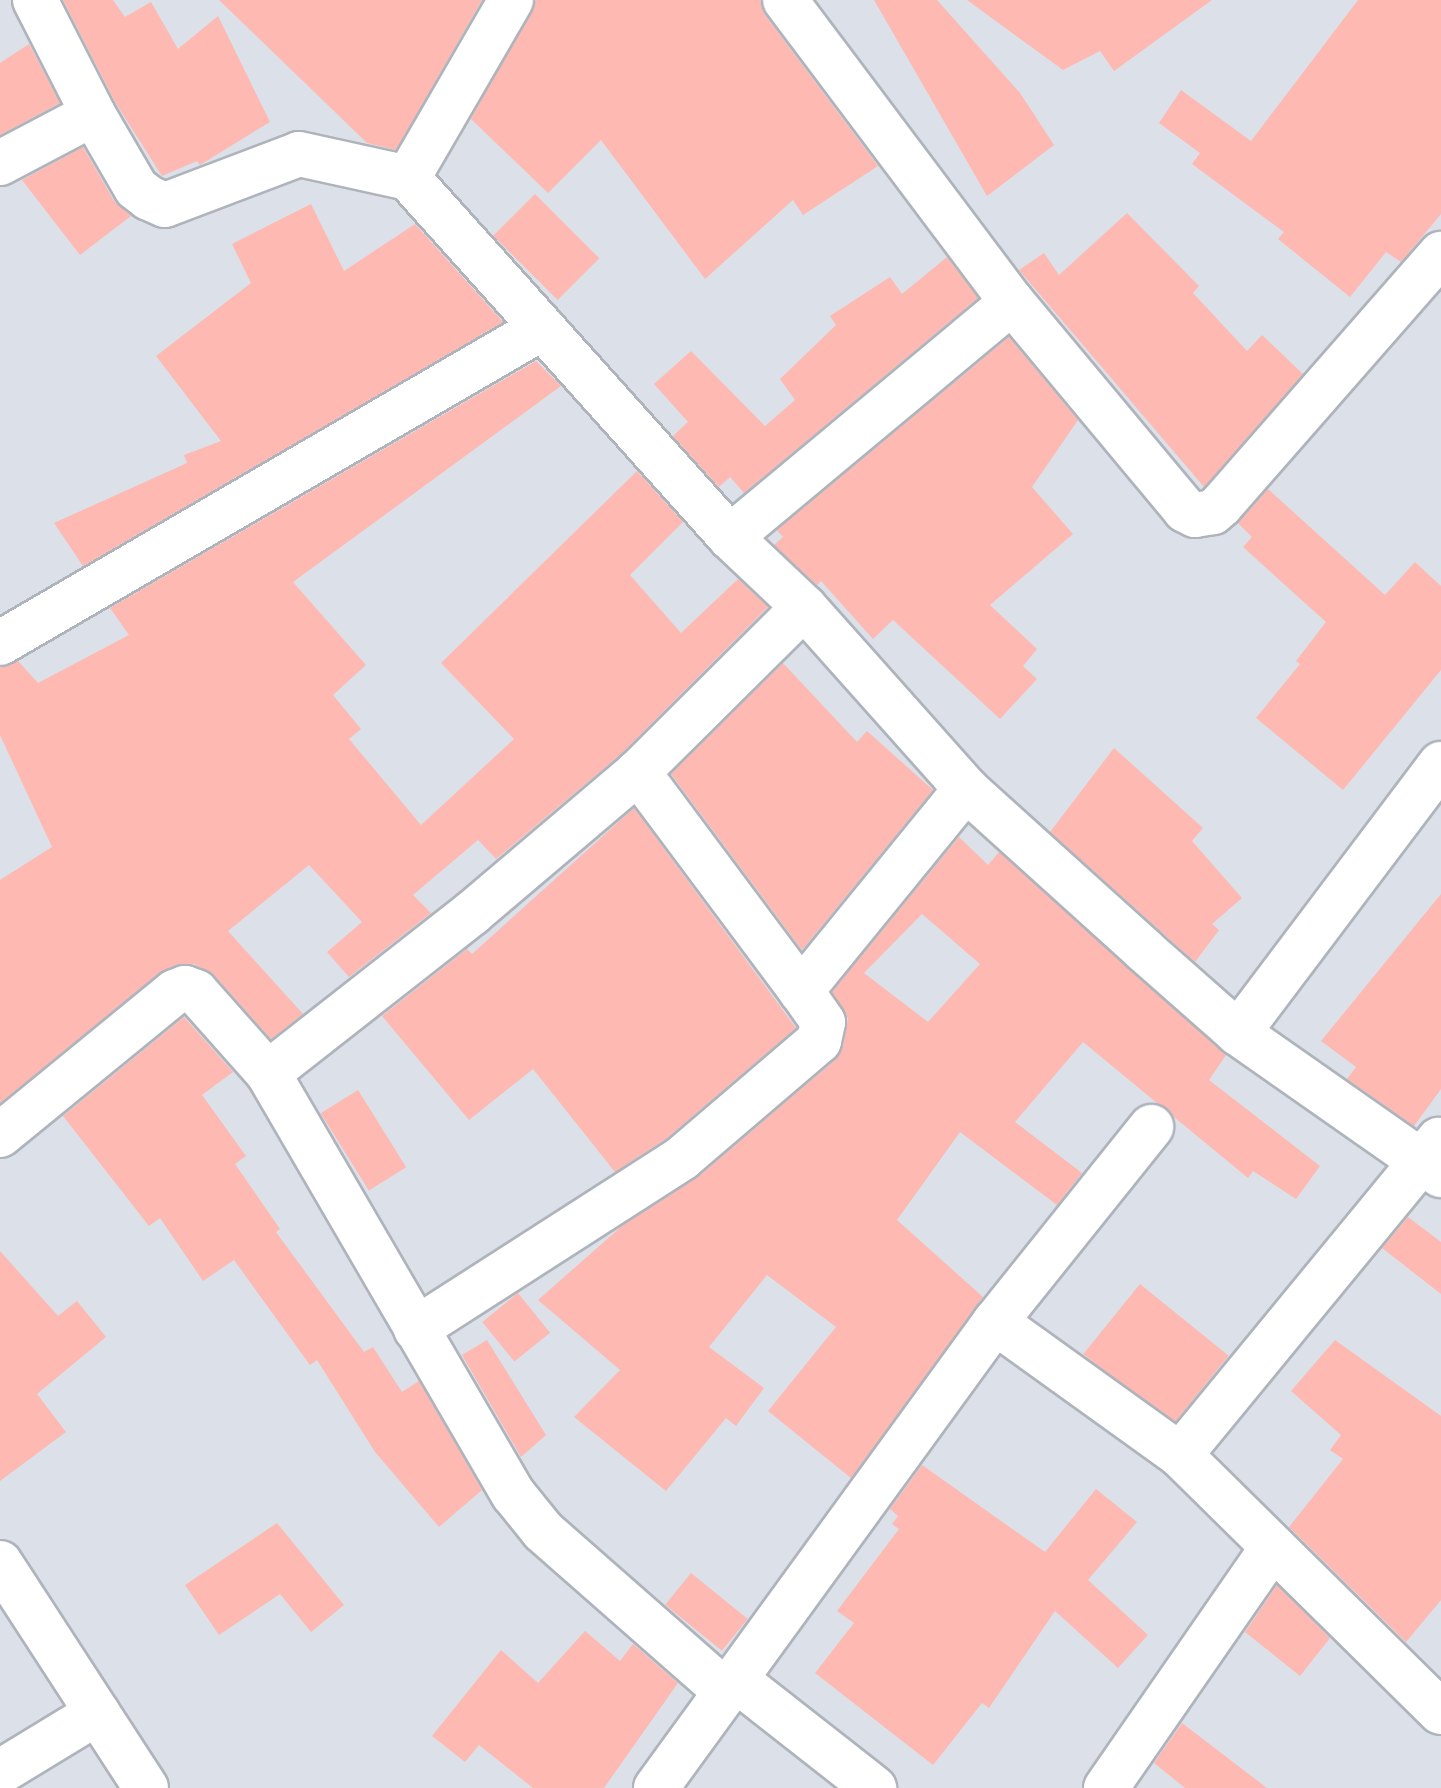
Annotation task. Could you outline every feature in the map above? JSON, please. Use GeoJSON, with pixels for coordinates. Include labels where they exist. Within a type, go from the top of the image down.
{"type":"FeatureCollection","features":[{"type":"Feature","properties":{"kind":"street"},"geometry":{"type":"LineString","coordinates":[[35,0],[93,114],[136,188],[165,205],[299,154],[408,178],[730,537],[804,607],[966,789],[1238,1033],[1434,1157],[1180,1455]]}},
{"type":"Feature","properties":{"kind":"street"},"geometry":{"type":"LineString","coordinates":[[408,178],[511,0]]}},
{"type":"Feature","properties":{"kind":"street"},"geometry":{"type":"LineString","coordinates":[[785,0],[1012,302],[1185,510],[1204,514],[1213,512],[1441,254]]}},
{"type":"Feature","properties":{"kind":"street"},"geometry":{"type":"LineString","coordinates":[[0,163],[93,114]]}},
{"type":"Feature","properties":{"kind":"street"},"geometry":{"type":"LineString","coordinates":[[730,537],[1012,302]]}},
{"type":"Feature","properties":{"kind":"street"},"geometry":{"type":"LineString","coordinates":[[0,643],[542,328]]}},
{"type":"Feature","properties":{"kind":"street"},"geometry":{"type":"LineString","coordinates":[[268,1073],[472,913],[638,772],[804,607]]}},
{"type":"Feature","properties":{"kind":"street"},"geometry":{"type":"LineString","coordinates":[[1238,1033],[1441,764]]}},
{"type":"Feature","properties":{"kind":"street"},"geometry":{"type":"LineString","coordinates":[[416,1329],[682,1158],[804,1054],[824,1029],[801,991],[638,772]]}},
{"type":"Feature","properties":{"kind":"street"},"geometry":{"type":"LineString","coordinates":[[801,991],[966,789]]}},
{"type":"Feature","properties":{"kind":"street"},"geometry":{"type":"LineString","coordinates":[[5,1119],[185,988],[196,992],[268,1073],[416,1329],[535,1522],[730,1685],[874,1788]]}},
{"type":"Feature","properties":{"kind":"street"},"geometry":{"type":"LineString","coordinates":[[656,1788],[995,1322],[1151,1127]]}},
{"type":"Feature","properties":{"kind":"street"},"geometry":{"type":"LineString","coordinates":[[995,1322],[1180,1455],[1441,1712]]}},
{"type":"Feature","properties":{"kind":"street"},"geometry":{"type":"LineString","coordinates":[[1106,1788],[1273,1547]]}},
{"type":"Feature","properties":{"kind":"street"},"geometry":{"type":"LineString","coordinates":[[0,1563],[146,1788]]}},
{"type":"Feature","properties":{"kind":"street"},"geometry":{"type":"LineString","coordinates":[[0,1772],[97,1713]]}},
{"type":"Feature","properties":{"kind":"building"},"geometry":{"type":"Polygon","coordinates":[[[63,0],[113,0],[125,17],[151,2],[178,49],[218,16],[270,122],[200,165],[197,161],[162,176],[115,102],[63,0]]]}},
{"type":"Feature","properties":{"kind":"building"},"geometry":{"type":"Polygon","coordinates":[[[219,0],[482,0],[396,150],[367,143],[219,0]]]}},
{"type":"Feature","properties":{"kind":"building"},"geometry":{"type":"Polygon","coordinates":[[[536,0],[760,0],[765,15],[878,166],[803,215],[793,200],[705,279],[601,140],[548,193],[471,119],[536,0]]]}},
{"type":"Feature","properties":{"kind":"building"},"geometry":{"type":"Polygon","coordinates":[[[874,0],[937,0],[1020,93],[1054,145],[987,196],[874,0]]]}},
{"type":"Feature","properties":{"kind":"building"},"geometry":{"type":"Polygon","coordinates":[[[967,0],[1212,0],[1114,71],[1100,51],[1063,70],[967,0]]]}},
{"type":"Feature","properties":{"kind":"building"},"geometry":{"type":"Polygon","coordinates":[[[1358,0],[1441,0],[1441,214],[1401,262],[1386,252],[1350,297],[1278,239],[1284,232],[1192,164],[1200,153],[1159,123],[1181,90],[1251,141],[1358,0]]]}},
{"type":"Feature","properties":{"kind":"building"},"geometry":{"type":"Polygon","coordinates":[[[29,44],[60,103],[0,135],[0,63],[29,44]]]}},
{"type":"Feature","properties":{"kind":"building"},"geometry":{"type":"Polygon","coordinates":[[[83,147],[114,201],[131,216],[80,255],[22,180],[83,147]]]}},
{"type":"Feature","properties":{"kind":"building"},"geometry":{"type":"Polygon","coordinates":[[[535,194],[599,258],[558,300],[493,236],[535,194]]]}},
{"type":"Feature","properties":{"kind":"building"},"geometry":{"type":"Polygon","coordinates":[[[311,204],[344,271],[415,224],[503,322],[83,566],[54,523],[187,463],[184,455],[221,441],[156,356],[251,283],[232,244],[311,204]]]}},
{"type":"Feature","properties":{"kind":"building"},"geometry":{"type":"Polygon","coordinates":[[[1127,213],[1199,286],[1193,293],[1247,351],[1262,335],[1303,374],[1204,487],[1019,270],[1044,253],[1059,275],[1127,213]]]}},
{"type":"Feature","properties":{"kind":"building"},"geometry":{"type":"Polygon","coordinates":[[[947,257],[978,298],[744,493],[730,477],[719,487],[673,436],[688,422],[654,384],[691,351],[765,426],[795,400],[780,379],[836,325],[830,316],[890,277],[902,294],[947,257]]]}},
{"type":"Feature","properties":{"kind":"building"},"geometry":{"type":"Polygon","coordinates":[[[1009,337],[1078,420],[1032,487],[1073,534],[990,605],[1037,649],[1023,666],[1037,679],[1000,719],[893,620],[873,639],[821,581],[817,585],[774,545],[783,537],[777,530],[1009,337]]]}},
{"type":"Feature","properties":{"kind":"building"},"geometry":{"type":"Polygon","coordinates":[[[536,361],[561,386],[293,582],[366,665],[333,695],[361,729],[349,739],[421,825],[514,739],[441,663],[637,471],[683,522],[630,575],[681,633],[738,579],[768,607],[621,754],[496,859],[478,840],[413,895],[431,913],[349,977],[327,952],[362,922],[309,865],[228,931],[303,1014],[271,1039],[214,975],[194,964],[176,965],[159,973],[0,1103],[0,880],[52,847],[0,735],[0,668],[18,661],[38,683],[129,635],[110,608],[536,361]]]}},
{"type":"Feature","properties":{"kind":"building"},"geometry":{"type":"Polygon","coordinates":[[[1268,489],[1385,595],[1415,562],[1441,586],[1441,670],[1343,790],[1256,718],[1300,664],[1296,661],[1326,622],[1243,547],[1252,537],[1238,523],[1268,489]]]}},
{"type":"Feature","properties":{"kind":"building"},"geometry":{"type":"Polygon","coordinates":[[[783,663],[857,742],[867,731],[933,790],[802,950],[671,774],[783,663]]]}},
{"type":"Feature","properties":{"kind":"building"},"geometry":{"type":"Polygon","coordinates":[[[1114,748],[1203,828],[1192,841],[1242,898],[1212,924],[1219,930],[1195,962],[1050,832],[1114,748]]]}},
{"type":"Feature","properties":{"kind":"building"},"geometry":{"type":"Polygon","coordinates":[[[634,808],[796,1028],[667,1138],[615,1172],[533,1069],[469,1120],[382,1016],[467,949],[472,954],[634,808]]]}},
{"type":"Feature","properties":{"kind":"building"},"geometry":{"type":"Polygon","coordinates":[[[959,837],[988,865],[999,852],[1226,1055],[1209,1080],[1320,1166],[1296,1199],[1253,1171],[1248,1178],[1083,1042],[1015,1122],[1082,1173],[1057,1205],[960,1132],[897,1220],[983,1297],[851,1478],[768,1411],[836,1327],[767,1275],[709,1347],[764,1388],[736,1426],[726,1418],[666,1491],[574,1417],[620,1370],[538,1300],[622,1226],[698,1177],[835,1060],[843,1046],[848,1018],[832,992],[959,837]],[[922,914],[864,973],[928,1022],[980,964],[922,914]]]}},
{"type":"Feature","properties":{"kind":"building"},"geometry":{"type":"Polygon","coordinates":[[[1441,894],[1441,1089],[1414,1126],[1347,1079],[1356,1067],[1321,1041],[1441,894]]]}},
{"type":"Feature","properties":{"kind":"building"},"geometry":{"type":"Polygon","coordinates":[[[184,1017],[233,1072],[202,1095],[246,1156],[235,1164],[280,1229],[276,1232],[364,1352],[373,1347],[402,1392],[419,1381],[482,1490],[439,1527],[375,1452],[317,1360],[310,1365],[234,1260],[203,1281],[160,1218],[149,1226],[63,1116],[184,1017]]]}},
{"type":"Feature","properties":{"kind":"building"},"geometry":{"type":"Polygon","coordinates":[[[358,1090],[406,1167],[369,1190],[321,1113],[358,1090]]]}},
{"type":"Feature","properties":{"kind":"building"},"geometry":{"type":"Polygon","coordinates":[[[1408,1217],[1441,1242],[1441,1294],[1382,1248],[1408,1217]]]}},
{"type":"Feature","properties":{"kind":"building"},"geometry":{"type":"Polygon","coordinates":[[[0,1251],[58,1316],[77,1301],[106,1337],[37,1394],[66,1432],[0,1481],[0,1251]]]}},
{"type":"Feature","properties":{"kind":"building"},"geometry":{"type":"Polygon","coordinates":[[[1140,1284],[1229,1356],[1172,1426],[1083,1354],[1140,1284]]]}},
{"type":"Feature","properties":{"kind":"building"},"geometry":{"type":"Polygon","coordinates":[[[518,1293],[550,1333],[514,1362],[482,1322],[518,1293]]]}},
{"type":"Feature","properties":{"kind":"building"},"geometry":{"type":"Polygon","coordinates":[[[487,1340],[546,1435],[521,1457],[462,1355],[487,1340]]]}},
{"type":"Feature","properties":{"kind":"building"},"geometry":{"type":"Polygon","coordinates":[[[1335,1340],[1441,1416],[1441,1600],[1406,1642],[1289,1527],[1343,1459],[1330,1450],[1341,1435],[1291,1391],[1335,1340]]]}},
{"type":"Feature","properties":{"kind":"building"},"geometry":{"type":"Polygon","coordinates":[[[922,1465],[1045,1552],[1096,1489],[1137,1522],[1088,1580],[1148,1635],[1118,1668],[1055,1611],[989,1708],[982,1703],[933,1765],[815,1673],[854,1623],[837,1611],[899,1529],[892,1524],[898,1516],[890,1509],[922,1465]]]}},
{"type":"Feature","properties":{"kind":"building"},"geometry":{"type":"Polygon","coordinates":[[[277,1523],[344,1605],[311,1632],[280,1594],[219,1635],[185,1585],[277,1523]]]}},
{"type":"Feature","properties":{"kind":"building"},"geometry":{"type":"Polygon","coordinates":[[[691,1573],[748,1619],[722,1651],[665,1605],[691,1573]]]}},
{"type":"Feature","properties":{"kind":"building"},"geometry":{"type":"Polygon","coordinates":[[[1277,1585],[1330,1638],[1300,1676],[1245,1632],[1277,1585]]]}},
{"type":"Feature","properties":{"kind":"building"},"geometry":{"type":"Polygon","coordinates":[[[585,1631],[620,1661],[633,1644],[678,1683],[604,1788],[533,1788],[479,1745],[465,1762],[432,1736],[501,1650],[538,1683],[585,1631]]]}},
{"type":"Feature","properties":{"kind":"building"},"geometry":{"type":"Polygon","coordinates":[[[1182,1723],[1267,1788],[1185,1788],[1154,1763],[1182,1723]]]}}]}
